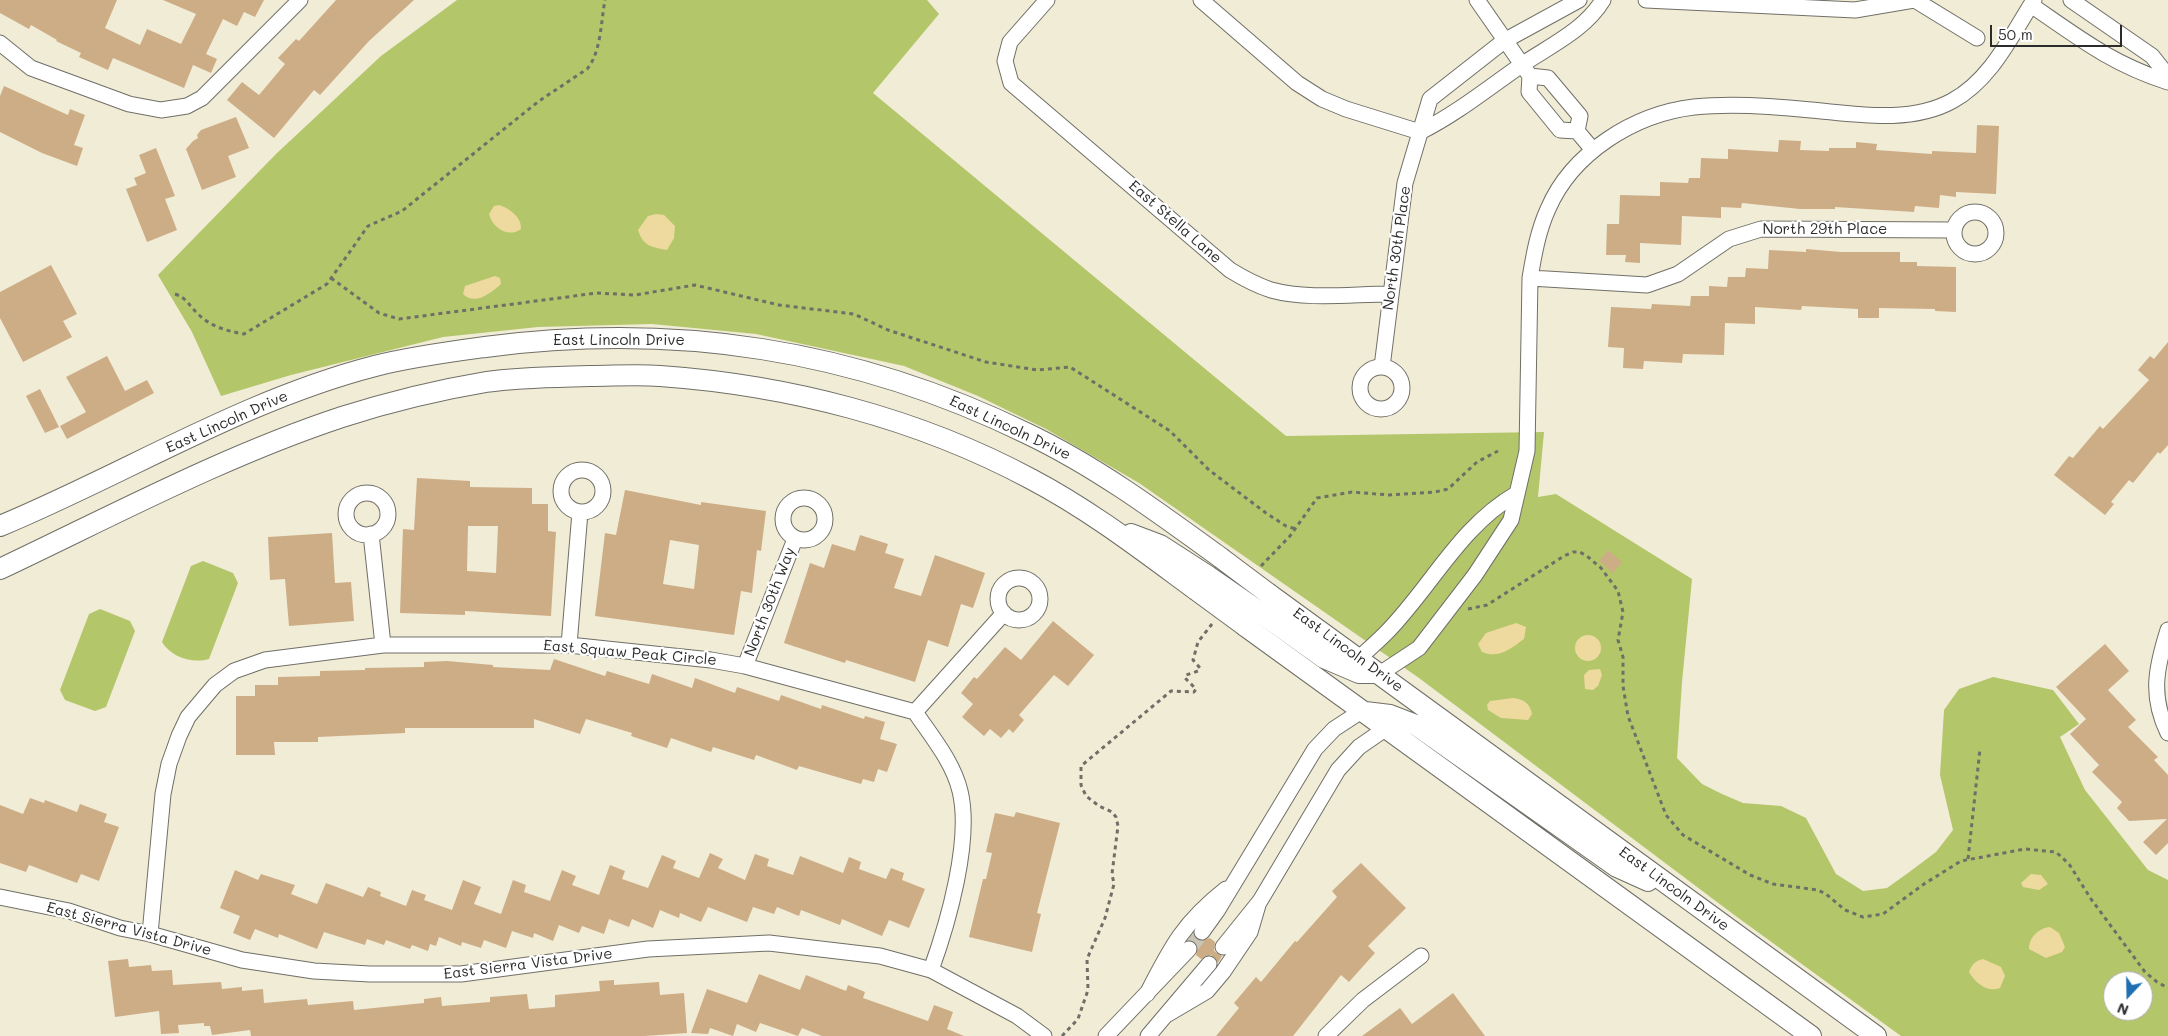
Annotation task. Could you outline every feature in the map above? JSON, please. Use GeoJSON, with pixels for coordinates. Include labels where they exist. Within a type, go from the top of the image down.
{"type":"FeatureCollection","features":[{"type":"Feature","properties":{"kind":"main road","name":"East Lincoln Drive"},"geometry":{"type":"LineString","coordinates":[[0,526],[279,398],[374,366],[438,353],[543,340],[639,337],[682,339],[756,348],[836,363],[884,376],[945,398],[1031,435],[1133,494],[1381,673],[1876,1036]]}},
{"type":"Feature","properties":{"kind":"main road"},"geometry":{"type":"LineString","coordinates":[[0,569],[252,451],[340,418],[396,401],[488,382],[562,377],[657,376],[738,384],[834,404],[927,432],[974,451],[1030,478],[1108,525],[1160,545],[1202,583],[1251,618],[1360,712],[1811,1036]]}},
{"type":"Feature","properties":{"kind":"main road"},"geometry":{"type":"LineString","coordinates":[[1251,618],[1324,658],[1359,673],[1381,673]]}},
{"type":"Feature","properties":{"kind":"main road"},"geometry":{"type":"LineString","coordinates":[[1360,712],[1390,715],[1416,725],[1617,867],[1685,897]]}},
{"type":"Feature","properties":{"kind":"street"},"geometry":{"type":"LineString","coordinates":[[0,43],[31,68],[52,77],[129,104],[161,110],[187,106],[202,98],[300,0]]}},
{"type":"Feature","properties":{"kind":"street","name":"East Stella Lane"},"geometry":{"type":"LineString","coordinates":[[1048,0],[1010,42],[1005,61],[1011,83],[1238,274],[1253,283],[1273,290],[1312,295],[1390,294]]}},
{"type":"Feature","properties":{"kind":"street"},"geometry":{"type":"LineString","coordinates":[[1200,0],[1296,84],[1322,99],[1346,109],[1420,132],[1444,120],[1526,70],[1595,13],[1603,0]]}},
{"type":"Feature","properties":{"kind":"street"},"geometry":{"type":"LineString","coordinates":[[1477,0],[1526,70],[1529,92],[1560,130],[1577,131],[1593,150]]}},
{"type":"Feature","properties":{"kind":"street","name":"North 30th Place"},"geometry":{"type":"LineString","coordinates":[[1382,367],[1405,183],[1430,99],[1504,41],[1579,0]]}},
{"type":"Feature","properties":{"kind":"street"},"geometry":{"type":"LineString","coordinates":[[1646,0],[1855,10],[1914,0],[1977,38]]}},
{"type":"Feature","properties":{"kind":"street"},"geometry":{"type":"LineString","coordinates":[[2071,0],[2152,56],[2168,76]]}},
{"type":"Feature","properties":{"kind":"street"},"geometry":{"type":"LineString","coordinates":[[1381,673],[1419,648],[1475,575],[1511,520],[1526,451],[1530,278],[1539,233],[1549,207],[1581,161],[1593,150],[1642,120],[1693,107],[1773,106],[1911,115],[1952,101],[1986,75],[2033,2],[2098,52],[2134,71],[2168,82]]}},
{"type":"Feature","properties":{"kind":"street"},"geometry":{"type":"LineString","coordinates":[[1526,70],[1548,78],[1580,116],[1577,131]]}},
{"type":"Feature","properties":{"kind":"street","name":"North 29th Place"},"geometry":{"type":"LineString","coordinates":[[1530,278],[1647,285],[1678,274],[1729,239],[1761,229],[1954,230]]}},
{"type":"Feature","properties":{"kind":"street"},"geometry":{"type":"LineString","coordinates":[[1359,658],[1385,634],[1445,559],[1493,507],[1516,494]]}},
{"type":"Feature","properties":{"kind":"street"},"geometry":{"type":"LineString","coordinates":[[569,645],[580,512]]}},
{"type":"Feature","properties":{"kind":"street"},"geometry":{"type":"LineString","coordinates":[[371,534],[383,645]]}},
{"type":"Feature","properties":{"kind":"street","name":"North 30th Way"},"geometry":{"type":"LineString","coordinates":[[745,666],[795,539]]}},
{"type":"Feature","properties":{"kind":"street"},"geometry":{"type":"LineString","coordinates":[[930,970],[942,937],[954,893],[963,828],[960,792],[946,757],[916,712],[1004,613]]}},
{"type":"Feature","properties":{"kind":"street"},"geometry":{"type":"LineString","coordinates":[[2168,630],[2157,664],[2157,702],[2168,733]]}},
{"type":"Feature","properties":{"kind":"street","name":"East Squaw Peak Circle"},"geometry":{"type":"LineString","coordinates":[[150,934],[163,794],[169,764],[188,717],[200,701],[234,671],[265,660],[383,645],[569,645],[711,660],[745,666],[916,712]]}},
{"type":"Feature","properties":{"kind":"street"},"geometry":{"type":"LineString","coordinates":[[1202,932],[1314,749],[1334,729],[1360,712]]}},
{"type":"Feature","properties":{"kind":"street"},"geometry":{"type":"LineString","coordinates":[[1223,947],[1260,901],[1338,770],[1359,747],[1385,729]]}},
{"type":"Feature","properties":{"kind":"street"},"geometry":{"type":"LineString","coordinates":[[1147,994],[1179,934],[1206,905],[1231,884]]}},
{"type":"Feature","properties":{"kind":"street","name":"East Sierra Vista Drive"},"geometry":{"type":"LineString","coordinates":[[0,897],[69,911],[120,928],[150,934],[242,960],[314,971],[370,974],[461,974],[648,948],[769,943],[880,956],[930,970],[1017,1016],[1044,1036]]}},
{"type":"Feature","properties":{"kind":"street"},"geometry":{"type":"LineString","coordinates":[[1168,1014],[1207,991],[1223,972],[1250,932],[1260,901]]}},
{"type":"Feature","properties":{"kind":"street"},"geometry":{"type":"LineString","coordinates":[[1106,1036],[1189,949]]}},
{"type":"Feature","properties":{"kind":"street"},"geometry":{"type":"LineString","coordinates":[[1326,1036],[1363,1000],[1422,956]]}},
{"type":"Feature","properties":{"kind":"street"},"geometry":{"type":"LineString","coordinates":[[1148,1036],[1209,964]]}},
{"type":"Feature","properties":{"kind":"path"},"geometry":{"type":"LineString","coordinates":[[175,294],[184,297],[200,316],[221,330],[244,334],[327,284],[368,226],[402,211],[539,101],[587,69],[592,63],[595,54],[605,0]]}},
{"type":"Feature","properties":{"kind":"path"},"geometry":{"type":"LineString","coordinates":[[1255,574],[1290,536],[1317,498],[1352,492],[1389,495],[1435,492],[1448,489],[1476,462],[1498,451]]}},
{"type":"Feature","properties":{"kind":"path"},"geometry":{"type":"LineString","coordinates":[[1450,608],[1474,609],[1487,605],[1573,552],[1580,552],[1601,568],[1618,591],[1622,612],[1618,640],[1623,657],[1623,686],[1628,716],[1666,815],[1683,836],[1750,875],[1772,884],[1818,890],[1853,915],[1874,916],[1897,906],[1946,869],[1961,861],[2026,849],[2056,852],[2069,864],[2091,898],[2145,972],[2168,988]]}},
{"type":"Feature","properties":{"kind":"path"},"geometry":{"type":"LineString","coordinates":[[1062,1036],[1078,1019],[1088,990],[1087,959],[1105,918],[1114,884],[1112,874],[1118,826],[1116,817],[1112,812],[1099,806],[1086,796],[1081,785],[1081,766],[1171,691],[1194,692],[1196,690],[1185,678],[1186,675],[1198,671],[1200,668],[1193,660],[1198,642],[1217,618]]}},
{"type":"Feature","properties":{"kind":"path"},"geometry":{"type":"LineString","coordinates":[[1968,859],[1980,748]]}},
{"type":"Feature","properties":{"kind":"green space"},"geometry":{"type":"Polygon","coordinates":[[[457,0],[927,0],[939,14],[873,93],[1286,436],[1544,432],[1538,497],[1556,494],[1692,579],[1677,758],[1702,784],[1722,794],[1743,803],[1781,806],[1806,818],[1836,874],[1863,891],[1887,888],[1936,852],[1953,830],[1940,775],[1944,710],[1959,689],[1993,677],[2053,690],[2079,724],[2060,737],[2085,790],[2148,870],[2168,880],[2168,1036],[1901,1036],[1737,917],[1419,678],[1139,483],[1046,429],[978,396],[904,366],[756,334],[652,324],[538,327],[443,337],[291,375],[221,396],[192,332],[158,275],[276,154],[381,56],[457,0]]]}},
{"type":"Feature","properties":{"kind":"green space"},"geometry":{"type":"Polygon","coordinates":[[[203,561],[233,573],[238,583],[209,659],[196,661],[176,655],[162,642],[191,566],[203,561]]]}},
{"type":"Feature","properties":{"kind":"green space"},"geometry":{"type":"Polygon","coordinates":[[[100,609],[130,621],[135,631],[106,707],[95,711],[65,700],[60,690],[89,614],[100,609]]]}},
{"type":"Feature","properties":{"kind":"sand"},"geometry":{"type":"Polygon","coordinates":[[[499,205],[507,208],[517,217],[521,229],[512,233],[498,228],[494,224],[489,214],[494,206],[499,205]]]}},
{"type":"Feature","properties":{"kind":"sand"},"geometry":{"type":"Polygon","coordinates":[[[664,215],[675,226],[674,238],[667,250],[645,243],[638,230],[648,216],[664,215]]]}},
{"type":"Feature","properties":{"kind":"sand"},"geometry":{"type":"Polygon","coordinates":[[[495,276],[500,278],[501,284],[483,297],[473,299],[463,294],[465,286],[495,276]]]}},
{"type":"Feature","properties":{"kind":"sand"},"geometry":{"type":"Polygon","coordinates":[[[1516,623],[1526,627],[1524,639],[1499,654],[1482,652],[1478,644],[1486,633],[1516,623]]]}},
{"type":"Feature","properties":{"kind":"sand"},"geometry":{"type":"Polygon","coordinates":[[[1588,635],[1597,639],[1601,648],[1597,657],[1588,661],[1579,657],[1575,648],[1579,639],[1588,635]]]}},
{"type":"Feature","properties":{"kind":"sand"},"geometry":{"type":"Polygon","coordinates":[[[1600,669],[1602,675],[1598,686],[1593,690],[1585,689],[1584,675],[1589,670],[1600,669]]]}},
{"type":"Feature","properties":{"kind":"sand"},"geometry":{"type":"Polygon","coordinates":[[[1520,699],[1528,704],[1532,714],[1528,720],[1501,718],[1488,710],[1487,705],[1490,701],[1520,699]]]}},
{"type":"Feature","properties":{"kind":"sand"},"geometry":{"type":"Polygon","coordinates":[[[2031,874],[2041,875],[2048,884],[2039,890],[2023,887],[2021,883],[2031,874]]]}},
{"type":"Feature","properties":{"kind":"sand"},"geometry":{"type":"Polygon","coordinates":[[[2050,927],[2059,933],[2065,947],[2062,952],[2046,958],[2029,949],[2029,945],[2035,934],[2042,929],[2050,927]]]}},
{"type":"Feature","properties":{"kind":"sand"},"geometry":{"type":"Polygon","coordinates":[[[1983,959],[2001,967],[2005,976],[2000,988],[1991,989],[1982,986],[1969,972],[1974,963],[1983,959]]]}},
{"type":"Feature","properties":{"kind":"building"},"geometry":{"type":"Polygon","coordinates":[[[0,0],[117,0],[105,28],[140,45],[147,29],[181,44],[196,14],[163,0],[264,0],[255,17],[244,12],[237,26],[223,19],[206,54],[217,59],[211,73],[193,65],[184,88],[113,58],[108,70],[79,57],[81,53],[56,41],[31,25],[29,29],[0,13],[0,0]]]}},
{"type":"Feature","properties":{"kind":"building"},"geometry":{"type":"Polygon","coordinates":[[[336,0],[414,0],[369,41],[320,95],[314,90],[274,138],[227,100],[242,82],[259,95],[285,64],[278,58],[296,39],[299,41],[336,0]]]}},
{"type":"Feature","properties":{"kind":"building"},"geometry":{"type":"Polygon","coordinates":[[[4,86],[68,115],[70,109],[85,115],[74,145],[83,148],[77,166],[42,153],[0,132],[0,96],[4,86]]]}},
{"type":"Feature","properties":{"kind":"building"},"geometry":{"type":"Polygon","coordinates":[[[236,117],[249,148],[228,156],[236,177],[202,190],[186,149],[198,138],[197,135],[201,130],[236,117]]]}},
{"type":"Feature","properties":{"kind":"building"},"geometry":{"type":"Polygon","coordinates":[[[1977,125],[1999,126],[1996,194],[1956,192],[1956,197],[1940,195],[1939,208],[1915,206],[1914,212],[1835,207],[1835,209],[1800,209],[1742,203],[1741,208],[1721,207],[1721,218],[1682,216],[1681,245],[1640,243],[1640,263],[1625,262],[1626,255],[1606,255],[1607,224],[1619,224],[1620,195],[1660,196],[1660,182],[1688,183],[1689,178],[1700,178],[1701,158],[1728,159],[1728,149],[1778,152],[1779,140],[1801,141],[1800,150],[1829,151],[1829,148],[1856,148],[1856,142],[1877,144],[1876,150],[1932,154],[1932,151],[1976,153],[1977,125]]]}},
{"type":"Feature","properties":{"kind":"building"},"geometry":{"type":"Polygon","coordinates":[[[156,148],[175,196],[165,199],[177,230],[147,242],[126,189],[137,185],[134,178],[146,173],[139,155],[156,148]]]}},
{"type":"Feature","properties":{"kind":"building"},"geometry":{"type":"Polygon","coordinates":[[[1806,249],[1841,252],[1900,252],[1900,262],[1917,262],[1917,266],[1956,267],[1956,312],[1935,311],[1935,309],[1879,308],[1879,318],[1858,318],[1858,309],[1802,306],[1801,310],[1755,307],[1755,324],[1725,323],[1724,355],[1683,354],[1682,363],[1644,361],[1643,369],[1623,368],[1624,348],[1608,347],[1611,307],[1651,309],[1652,304],[1690,306],[1691,296],[1709,296],[1709,286],[1727,287],[1728,277],[1745,277],[1746,268],[1768,269],[1769,250],[1806,252],[1806,249]]]}},
{"type":"Feature","properties":{"kind":"building"},"geometry":{"type":"Polygon","coordinates":[[[51,265],[77,314],[63,321],[72,337],[23,362],[0,318],[0,292],[51,265]]]}},
{"type":"Feature","properties":{"kind":"building"},"geometry":{"type":"Polygon","coordinates":[[[2168,342],[2168,445],[2160,454],[2158,452],[2133,483],[2129,480],[2111,502],[2114,504],[2105,515],[2054,475],[2069,456],[2073,458],[2100,426],[2103,429],[2149,380],[2138,370],[2150,356],[2154,359],[2168,342]]]}},
{"type":"Feature","properties":{"kind":"building"},"geometry":{"type":"Polygon","coordinates":[[[107,356],[125,391],[147,380],[154,393],[67,439],[60,426],[86,412],[66,377],[107,356]]]}},
{"type":"Feature","properties":{"kind":"building"},"geometry":{"type":"Polygon","coordinates":[[[40,389],[59,427],[45,433],[26,396],[40,389]]]}},
{"type":"Feature","properties":{"kind":"building"},"geometry":{"type":"Polygon","coordinates":[[[417,478],[470,481],[470,487],[532,488],[532,504],[548,504],[548,531],[556,532],[551,616],[465,611],[465,615],[400,613],[403,529],[414,530],[417,478]],[[468,526],[467,571],[496,573],[498,526],[468,526]]]}},
{"type":"Feature","properties":{"kind":"building"},"geometry":{"type":"Polygon","coordinates":[[[625,490],[701,505],[701,502],[766,511],[761,551],[757,550],[752,593],[741,591],[734,635],[595,616],[605,533],[616,535],[625,490]],[[670,540],[663,584],[694,589],[699,545],[670,540]]]}},
{"type":"Feature","properties":{"kind":"building"},"geometry":{"type":"Polygon","coordinates":[[[332,533],[335,583],[351,582],[354,621],[289,626],[285,579],[270,580],[268,537],[332,533]]]}},
{"type":"Feature","properties":{"kind":"building"},"geometry":{"type":"Polygon","coordinates":[[[860,535],[888,544],[885,553],[904,559],[894,588],[921,596],[935,555],[985,573],[973,608],[961,604],[948,647],[928,640],[915,682],[846,660],[845,663],[784,643],[810,563],[824,568],[832,544],[855,551],[860,535]]]}},
{"type":"Feature","properties":{"kind":"building"},"geometry":{"type":"Polygon","coordinates":[[[1608,550],[1622,562],[1613,573],[1599,561],[1608,550]]]}},
{"type":"Feature","properties":{"kind":"building"},"geometry":{"type":"Polygon","coordinates":[[[1053,621],[1094,655],[1068,686],[1054,675],[1019,715],[1024,720],[1013,733],[1009,729],[1001,738],[990,729],[984,736],[962,717],[973,704],[961,693],[974,677],[977,679],[1005,647],[1021,660],[1053,621]]]}},
{"type":"Feature","properties":{"kind":"building"},"geometry":{"type":"Polygon","coordinates":[[[2105,644],[2129,671],[2108,690],[2136,720],[2128,727],[2158,757],[2154,760],[2168,775],[2168,843],[2156,855],[2143,842],[2167,819],[2129,821],[2117,808],[2122,802],[2092,772],[2099,765],[2070,734],[2086,719],[2056,687],[2105,644]]]}},
{"type":"Feature","properties":{"kind":"building"},"geometry":{"type":"Polygon","coordinates":[[[554,659],[605,676],[607,671],[649,684],[652,674],[692,688],[695,678],[735,693],[737,687],[779,701],[781,695],[821,709],[822,705],[864,719],[865,716],[885,722],[880,739],[897,744],[887,772],[878,769],[874,782],[863,779],[861,784],[799,766],[797,770],[756,755],[754,760],[713,747],[711,752],[671,738],[667,748],[631,736],[632,733],[586,719],[580,734],[534,719],[534,728],[405,728],[405,733],[318,737],[318,742],[274,742],[275,755],[236,755],[236,696],[255,696],[255,685],[278,685],[278,677],[320,676],[320,671],[424,667],[424,662],[447,661],[493,665],[493,667],[550,670],[554,659]]]}},
{"type":"Feature","properties":{"kind":"building"},"geometry":{"type":"Polygon","coordinates":[[[30,798],[44,803],[45,800],[77,812],[80,804],[107,814],[104,822],[119,827],[99,881],[81,874],[77,883],[29,865],[26,872],[0,863],[0,805],[23,814],[30,798]]]}},
{"type":"Feature","properties":{"kind":"building"},"geometry":{"type":"Polygon","coordinates":[[[1016,812],[1060,823],[1037,913],[1041,914],[1032,952],[969,937],[983,879],[986,879],[992,853],[986,852],[995,813],[1014,817],[1016,812]]]}},
{"type":"Feature","properties":{"kind":"building"},"geometry":{"type":"Polygon","coordinates":[[[710,853],[723,859],[718,868],[745,880],[755,854],[769,859],[767,866],[793,875],[800,856],[843,873],[849,857],[861,862],[859,869],[886,879],[891,868],[904,873],[902,880],[925,889],[909,928],[889,920],[882,936],[842,919],[840,925],[801,910],[799,916],[777,907],[774,914],[753,907],[747,922],[708,907],[701,922],[680,913],[679,918],[660,910],[653,928],[632,919],[629,927],[609,919],[604,934],[582,926],[579,933],[559,925],[553,941],[534,933],[533,938],[512,931],[506,948],[484,940],[481,948],[462,942],[461,946],[439,937],[436,946],[430,944],[428,951],[412,945],[410,949],[386,940],[384,945],[367,939],[365,945],[324,932],[317,949],[279,934],[278,938],[255,929],[250,940],[233,933],[240,916],[220,908],[235,870],[258,880],[261,874],[295,885],[291,894],[317,904],[326,883],[363,897],[368,887],[381,892],[380,896],[406,906],[412,890],[426,895],[424,900],[452,910],[463,880],[481,887],[474,904],[501,914],[513,880],[526,885],[524,892],[550,901],[562,870],[576,876],[572,885],[599,895],[610,865],[625,871],[622,879],[648,888],[662,855],[676,861],[673,868],[699,878],[710,853]]]}},
{"type":"Feature","properties":{"kind":"building"},"geometry":{"type":"Polygon","coordinates":[[[1361,863],[1406,908],[1368,946],[1375,953],[1349,982],[1341,975],[1293,1036],[1216,1036],[1239,1008],[1234,1003],[1256,977],[1261,982],[1295,941],[1297,942],[1337,897],[1332,891],[1361,863]]]}},
{"type":"Feature","properties":{"kind":"building"},"geometry":{"type":"Polygon","coordinates":[[[1193,934],[1201,941],[1210,938],[1215,942],[1214,951],[1222,956],[1218,963],[1211,955],[1201,959],[1196,955],[1198,946],[1195,942],[1189,940],[1193,934]]]}},
{"type":"Feature","properties":{"kind":"building"},"geometry":{"type":"Polygon","coordinates":[[[128,959],[129,967],[151,965],[152,971],[172,970],[173,985],[221,982],[222,989],[242,987],[242,991],[263,989],[264,1003],[307,999],[308,1005],[353,1001],[354,1010],[424,1003],[424,999],[441,997],[442,1006],[490,1002],[490,997],[527,994],[529,1009],[555,1007],[555,995],[600,991],[599,981],[614,980],[614,985],[659,982],[660,995],[684,993],[687,1033],[645,1036],[251,1036],[250,1030],[212,1035],[210,1026],[204,1026],[204,1023],[178,1025],[179,1033],[161,1034],[159,1011],[115,1017],[108,961],[128,959]]]}},
{"type":"Feature","properties":{"kind":"building"},"geometry":{"type":"Polygon","coordinates":[[[759,974],[800,990],[806,975],[846,991],[848,985],[865,992],[863,998],[928,1021],[934,1005],[953,1012],[947,1029],[964,1036],[822,1036],[802,1028],[798,1036],[760,1023],[756,1032],[737,1024],[733,1036],[710,1028],[708,1034],[691,1033],[707,989],[747,1003],[759,974]]]}},
{"type":"Feature","properties":{"kind":"building"},"geometry":{"type":"Polygon","coordinates":[[[1453,993],[1485,1036],[1362,1036],[1400,1008],[1412,1024],[1453,993]]]}},
{"type":"Feature","properties":{"kind":"tunnel"},"geometry":{"type":"LineString","coordinates":[[1189,949],[1202,932]]}}]}
